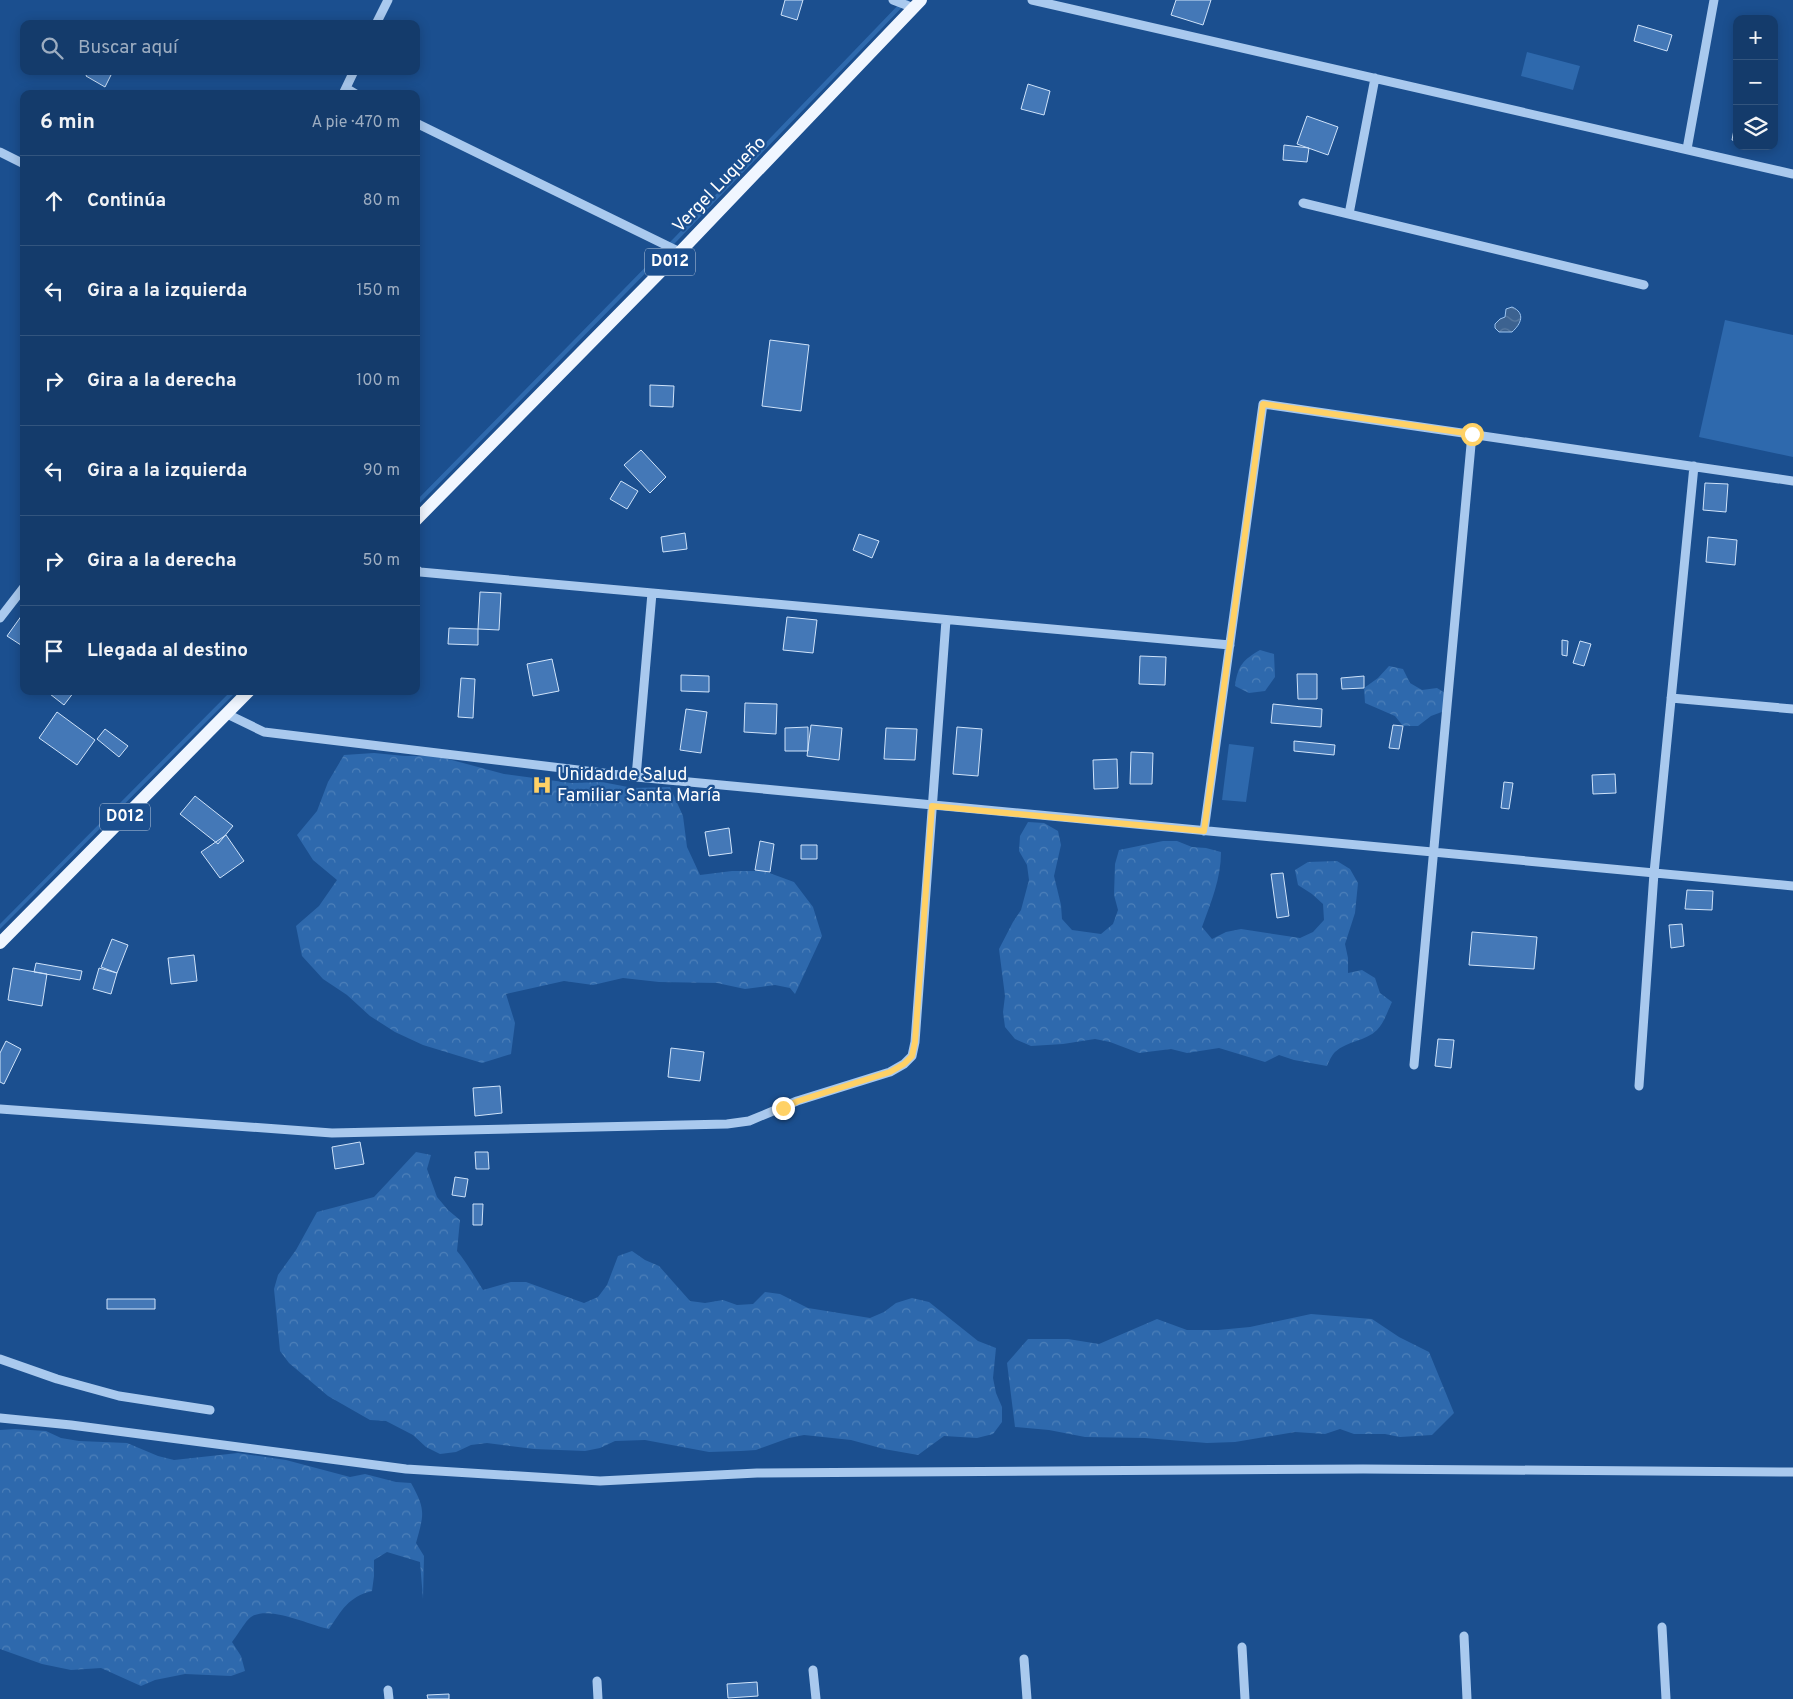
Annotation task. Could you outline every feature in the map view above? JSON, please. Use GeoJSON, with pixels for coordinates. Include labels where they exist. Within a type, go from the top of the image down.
{"type":"FeatureCollection","features":[{"type":"Feature","properties":{"kind":"main road","name":"Vergel Luqueño"},"geometry":{"type":"LineString","coordinates":[[420,516],[680,252],[918,4]]}},
{"type":"Feature","properties":{"kind":"main road","name":"D012"},"geometry":{"type":"LineString","coordinates":[[0,943],[245,695]]}},
{"type":"Feature","properties":{"kind":"street"},"geometry":{"type":"LineString","coordinates":[[378,20],[388,0]]}},
{"type":"Feature","properties":{"kind":"street"},"geometry":{"type":"LineString","coordinates":[[893,0],[918,4]]}},
{"type":"Feature","properties":{"kind":"street"},"geometry":{"type":"LineString","coordinates":[[1032,0],[1793,174]]}},
{"type":"Feature","properties":{"kind":"street"},"geometry":{"type":"LineString","coordinates":[[1687,149],[1714,0]]}},
{"type":"Feature","properties":{"kind":"street"},"geometry":{"type":"LineString","coordinates":[[344,90],[352,75]]}},
{"type":"Feature","properties":{"kind":"street"},"geometry":{"type":"LineString","coordinates":[[1349,214],[1375,78]]}},
{"type":"Feature","properties":{"kind":"street"},"geometry":{"type":"LineString","coordinates":[[420,125],[680,252]]}},
{"type":"Feature","properties":{"kind":"street"},"geometry":{"type":"LineString","coordinates":[[0,152],[20,162]]}},
{"type":"Feature","properties":{"kind":"street"},"geometry":{"type":"LineString","coordinates":[[1303,203],[1644,285]]}},
{"type":"Feature","properties":{"kind":"street"},"geometry":{"type":"LineString","coordinates":[[1204,831],[1263,404],[1793,481]]}},
{"type":"Feature","properties":{"kind":"street"},"geometry":{"type":"LineString","coordinates":[[1414,1065],[1472,434]]}},
{"type":"Feature","properties":{"kind":"street"},"geometry":{"type":"LineString","coordinates":[[1639,1086],[1654,873],[1694,466]]}},
{"type":"Feature","properties":{"kind":"street"},"geometry":{"type":"LineString","coordinates":[[420,572],[1230,645]]}},
{"type":"Feature","properties":{"kind":"street"},"geometry":{"type":"LineString","coordinates":[[0,618],[20,591]]}},
{"type":"Feature","properties":{"kind":"street"},"geometry":{"type":"LineString","coordinates":[[636,777],[652,593]]}},
{"type":"Feature","properties":{"kind":"street"},"geometry":{"type":"LineString","coordinates":[[0,1109],[332,1133],[727,1124],[749,1120],[798,1101],[890,1072],[904,1064],[912,1056],[915,1042],[946,620]]}},
{"type":"Feature","properties":{"kind":"street"},"geometry":{"type":"LineString","coordinates":[[1671,698],[1793,709]]}},
{"type":"Feature","properties":{"kind":"street"},"geometry":{"type":"LineString","coordinates":[[227,714],[264,732],[636,777],[1793,886]]}},
{"type":"Feature","properties":{"kind":"street"},"geometry":{"type":"LineString","coordinates":[[0,1359],[57,1379],[119,1396],[210,1410]]}},
{"type":"Feature","properties":{"kind":"street"},"geometry":{"type":"LineString","coordinates":[[0,1418],[71,1424],[406,1469],[600,1481],[757,1473],[886,1472],[1363,1469],[1793,1472]]}},
{"type":"Feature","properties":{"kind":"street"},"geometry":{"type":"LineString","coordinates":[[1662,1627],[1666,1699]]}},
{"type":"Feature","properties":{"kind":"street"},"geometry":{"type":"LineString","coordinates":[[1464,1636],[1467,1699]]}},
{"type":"Feature","properties":{"kind":"street"},"geometry":{"type":"LineString","coordinates":[[1242,1647],[1245,1699]]}},
{"type":"Feature","properties":{"kind":"street"},"geometry":{"type":"LineString","coordinates":[[1024,1659],[1027,1699]]}},
{"type":"Feature","properties":{"kind":"street"},"geometry":{"type":"LineString","coordinates":[[813,1670],[816,1699]]}},
{"type":"Feature","properties":{"kind":"street"},"geometry":{"type":"LineString","coordinates":[[596,1681],[598,1699]]}},
{"type":"Feature","properties":{"kind":"green space"},"geometry":{"type":"Polygon","coordinates":[[[903,0],[909,0],[677,241],[420,503],[420,497],[674,238],[903,0]]]}},
{"type":"Feature","properties":{"kind":"green space"},"geometry":{"type":"Polygon","coordinates":[[[1527,52],[1580,66],[1573,90],[1521,76],[1527,52]]]}},
{"type":"Feature","properties":{"kind":"green space"},"geometry":{"type":"Polygon","coordinates":[[[1725,320],[1793,335],[1793,457],[1699,437],[1725,320]]]}},
{"type":"Feature","properties":{"kind":"green space"},"geometry":{"type":"Polygon","coordinates":[[[1260,650],[1274,654],[1275,677],[1265,691],[1249,693],[1235,686],[1236,679],[1242,664],[1260,650]]]}},
{"type":"Feature","properties":{"kind":"green space"},"geometry":{"type":"Polygon","coordinates":[[[1389,666],[1403,669],[1410,683],[1422,690],[1437,688],[1450,696],[1447,710],[1431,716],[1418,726],[1403,726],[1395,716],[1365,703],[1364,688],[1378,678],[1389,666]]]}},
{"type":"Feature","properties":{"kind":"green space"},"geometry":{"type":"Polygon","coordinates":[[[227,695],[233,695],[0,929],[0,924],[227,695]]]}},
{"type":"Feature","properties":{"kind":"green space"},"geometry":{"type":"Polygon","coordinates":[[[1229,744],[1254,747],[1246,802],[1222,800],[1229,744]]]}},
{"type":"Feature","properties":{"kind":"green space"},"geometry":{"type":"Polygon","coordinates":[[[374,753],[405,756],[437,756],[504,774],[571,783],[602,782],[633,788],[670,787],[683,816],[687,847],[700,875],[732,871],[764,871],[794,882],[813,907],[822,936],[795,994],[790,988],[775,985],[745,989],[717,983],[659,982],[623,978],[593,985],[564,981],[506,994],[515,1023],[511,1054],[482,1063],[423,1045],[395,1032],[370,1016],[347,995],[323,979],[302,956],[296,926],[319,906],[337,880],[313,860],[297,835],[317,811],[328,782],[344,755],[374,753]]]}},
{"type":"Feature","properties":{"kind":"green space"},"geometry":{"type":"Polygon","coordinates":[[[1028,822],[1044,823],[1058,831],[1061,845],[1054,876],[1061,905],[1062,919],[1072,930],[1101,934],[1113,924],[1118,910],[1114,895],[1115,864],[1119,850],[1163,841],[1177,841],[1192,847],[1221,852],[1217,881],[1202,927],[1212,939],[1226,932],[1241,929],[1300,938],[1313,932],[1324,920],[1323,904],[1298,885],[1295,870],[1308,862],[1337,861],[1350,869],[1358,883],[1355,913],[1345,944],[1348,958],[1348,973],[1362,970],[1375,978],[1380,993],[1392,1002],[1382,1024],[1373,1034],[1340,1048],[1335,1052],[1327,1066],[1294,1060],[1279,1055],[1265,1062],[1219,1048],[1187,1053],[1171,1049],[1139,1053],[1110,1042],[1095,1039],[1031,1046],[1015,1039],[1005,1027],[1003,1012],[1005,996],[999,949],[1021,910],[1029,880],[1027,865],[1019,851],[1020,836],[1028,822]]]}},
{"type":"Feature","properties":{"kind":"green space"},"geometry":{"type":"Polygon","coordinates":[[[416,1152],[431,1155],[427,1169],[437,1197],[460,1220],[457,1251],[483,1290],[511,1282],[526,1282],[584,1303],[598,1297],[607,1285],[618,1256],[632,1251],[645,1260],[659,1266],[690,1301],[705,1303],[723,1300],[737,1305],[753,1304],[765,1292],[780,1294],[808,1308],[870,1318],[884,1312],[896,1303],[912,1298],[929,1302],[978,1341],[996,1348],[993,1378],[996,1393],[1002,1407],[1002,1422],[993,1434],[977,1438],[944,1436],[918,1455],[884,1449],[851,1440],[804,1435],[789,1438],[756,1450],[741,1451],[709,1452],[645,1440],[615,1441],[600,1448],[585,1451],[534,1449],[487,1443],[471,1445],[456,1452],[440,1454],[426,1447],[413,1435],[386,1421],[370,1420],[328,1396],[289,1363],[280,1351],[274,1289],[278,1275],[296,1250],[317,1212],[374,1197],[416,1152]]]}},
{"type":"Feature","properties":{"kind":"green space"},"geometry":{"type":"Polygon","coordinates":[[[1311,1314],[1372,1319],[1399,1337],[1429,1352],[1454,1413],[1432,1435],[1400,1437],[1385,1434],[1354,1434],[1340,1429],[1325,1434],[1295,1432],[1235,1442],[1207,1443],[1145,1438],[1085,1437],[1049,1430],[1015,1427],[1007,1363],[1028,1339],[1068,1339],[1099,1344],[1157,1319],[1187,1330],[1218,1330],[1250,1327],[1311,1314]]]}},
{"type":"Feature","properties":{"kind":"green space"},"geometry":{"type":"Polygon","coordinates":[[[0,1430],[46,1431],[61,1438],[79,1441],[127,1443],[158,1456],[174,1460],[238,1453],[286,1460],[350,1477],[365,1474],[396,1482],[411,1483],[422,1512],[416,1543],[424,1556],[423,1599],[420,1562],[387,1552],[374,1560],[372,1591],[357,1597],[346,1605],[329,1629],[278,1614],[259,1614],[251,1617],[232,1642],[241,1656],[245,1671],[231,1676],[185,1674],[155,1680],[141,1686],[101,1668],[71,1670],[42,1664],[0,1649],[0,1430]]]}},
{"type":"Feature","properties":{"kind":"water"},"geometry":{"type":"Polygon","coordinates":[[[1512,307],[1521,315],[1518,326],[1512,332],[1499,332],[1495,328],[1495,324],[1505,317],[1506,309],[1512,307]]]}},
{"type":"Feature","properties":{"kind":"building"},"geometry":{"type":"Polygon","coordinates":[[[785,0],[803,0],[797,20],[781,15],[785,0]]]}},
{"type":"Feature","properties":{"kind":"building"},"geometry":{"type":"Polygon","coordinates":[[[1176,0],[1211,0],[1203,25],[1171,15],[1176,0]]]}},
{"type":"Feature","properties":{"kind":"building"},"geometry":{"type":"Polygon","coordinates":[[[1638,25],[1672,35],[1667,51],[1634,41],[1638,25]]]}},
{"type":"Feature","properties":{"kind":"building"},"geometry":{"type":"Polygon","coordinates":[[[86,75],[111,75],[105,87],[86,75]]]}},
{"type":"Feature","properties":{"kind":"building"},"geometry":{"type":"Polygon","coordinates":[[[1028,84],[1050,91],[1044,115],[1021,109],[1028,84]]]}},
{"type":"Feature","properties":{"kind":"building"},"geometry":{"type":"Polygon","coordinates":[[[1307,116],[1338,127],[1328,155],[1297,144],[1307,116]]]}},
{"type":"Feature","properties":{"kind":"building"},"geometry":{"type":"Polygon","coordinates":[[[1284,145],[1309,148],[1307,162],[1283,160],[1284,145]]]}},
{"type":"Feature","properties":{"kind":"building"},"geometry":{"type":"Polygon","coordinates":[[[770,340],[809,345],[801,411],[762,406],[770,340]]]}},
{"type":"Feature","properties":{"kind":"building"},"geometry":{"type":"Polygon","coordinates":[[[650,385],[674,386],[673,407],[650,406],[650,385]]]}},
{"type":"Feature","properties":{"kind":"building"},"geometry":{"type":"Polygon","coordinates":[[[641,450],[666,477],[650,493],[624,465],[641,450]]]}},
{"type":"Feature","properties":{"kind":"building"},"geometry":{"type":"Polygon","coordinates":[[[621,481],[638,491],[627,509],[610,499],[621,481]]]}},
{"type":"Feature","properties":{"kind":"building"},"geometry":{"type":"Polygon","coordinates":[[[1705,483],[1728,484],[1726,512],[1703,510],[1705,483]]]}},
{"type":"Feature","properties":{"kind":"building"},"geometry":{"type":"Polygon","coordinates":[[[685,533],[687,549],[663,552],[661,537],[685,533]]]}},
{"type":"Feature","properties":{"kind":"building"},"geometry":{"type":"Polygon","coordinates":[[[859,534],[879,541],[872,558],[853,550],[859,534]]]}},
{"type":"Feature","properties":{"kind":"building"},"geometry":{"type":"Polygon","coordinates":[[[1708,537],[1737,540],[1735,565],[1706,562],[1708,537]]]}},
{"type":"Feature","properties":{"kind":"building"},"geometry":{"type":"Polygon","coordinates":[[[480,592],[501,593],[499,630],[478,629],[480,592]]]}},
{"type":"Feature","properties":{"kind":"building"},"geometry":{"type":"Polygon","coordinates":[[[787,617],[817,620],[813,653],[783,650],[787,617]]]}},
{"type":"Feature","properties":{"kind":"building"},"geometry":{"type":"Polygon","coordinates":[[[20,618],[20,644],[7,636],[20,618]]]}},
{"type":"Feature","properties":{"kind":"building"},"geometry":{"type":"Polygon","coordinates":[[[449,628],[478,629],[478,645],[448,644],[449,628]]]}},
{"type":"Feature","properties":{"kind":"building"},"geometry":{"type":"Polygon","coordinates":[[[1562,640],[1568,641],[1567,656],[1562,655],[1562,640]]]}},
{"type":"Feature","properties":{"kind":"building"},"geometry":{"type":"Polygon","coordinates":[[[1580,641],[1591,644],[1584,666],[1573,663],[1580,641]]]}},
{"type":"Feature","properties":{"kind":"building"},"geometry":{"type":"Polygon","coordinates":[[[1140,656],[1166,657],[1165,685],[1139,684],[1140,656]]]}},
{"type":"Feature","properties":{"kind":"building"},"geometry":{"type":"Polygon","coordinates":[[[552,659],[559,691],[533,696],[527,664],[552,659]]]}},
{"type":"Feature","properties":{"kind":"building"},"geometry":{"type":"Polygon","coordinates":[[[1297,674],[1317,674],[1317,699],[1298,699],[1297,674]]]}},
{"type":"Feature","properties":{"kind":"building"},"geometry":{"type":"Polygon","coordinates":[[[681,675],[709,676],[709,692],[681,691],[681,675]]]}},
{"type":"Feature","properties":{"kind":"building"},"geometry":{"type":"Polygon","coordinates":[[[1364,676],[1364,688],[1342,689],[1341,678],[1364,676]]]}},
{"type":"Feature","properties":{"kind":"building"},"geometry":{"type":"Polygon","coordinates":[[[461,678],[475,679],[473,718],[458,717],[461,678]]]}},
{"type":"Feature","properties":{"kind":"building"},"geometry":{"type":"Polygon","coordinates":[[[51,695],[72,695],[64,705],[51,695]]]}},
{"type":"Feature","properties":{"kind":"building"},"geometry":{"type":"Polygon","coordinates":[[[745,703],[777,704],[776,734],[744,732],[745,703]]]}},
{"type":"Feature","properties":{"kind":"building"},"geometry":{"type":"Polygon","coordinates":[[[1273,704],[1322,709],[1321,727],[1271,723],[1273,704]]]}},
{"type":"Feature","properties":{"kind":"building"},"geometry":{"type":"Polygon","coordinates":[[[686,709],[707,712],[701,753],[680,750],[686,709]]]}},
{"type":"Feature","properties":{"kind":"building"},"geometry":{"type":"Polygon","coordinates":[[[57,712],[95,740],[77,765],[39,738],[57,712]]]}},
{"type":"Feature","properties":{"kind":"building"},"geometry":{"type":"Polygon","coordinates":[[[811,725],[842,728],[839,760],[807,756],[811,725]]]}},
{"type":"Feature","properties":{"kind":"building"},"geometry":{"type":"Polygon","coordinates":[[[1393,725],[1403,726],[1399,749],[1389,748],[1393,725]]]}},
{"type":"Feature","properties":{"kind":"building"},"geometry":{"type":"Polygon","coordinates":[[[808,727],[808,751],[785,751],[785,728],[808,727]]]}},
{"type":"Feature","properties":{"kind":"building"},"geometry":{"type":"Polygon","coordinates":[[[957,727],[982,729],[978,776],[953,774],[957,727]]]}},
{"type":"Feature","properties":{"kind":"building"},"geometry":{"type":"Polygon","coordinates":[[[886,728],[917,729],[915,760],[884,759],[886,728]]]}},
{"type":"Feature","properties":{"kind":"building"},"geometry":{"type":"Polygon","coordinates":[[[105,729],[128,746],[119,757],[97,739],[105,729]]]}},
{"type":"Feature","properties":{"kind":"building"},"geometry":{"type":"Polygon","coordinates":[[[1294,741],[1335,745],[1334,755],[1294,751],[1294,741]]]}},
{"type":"Feature","properties":{"kind":"building"},"geometry":{"type":"Polygon","coordinates":[[[1131,752],[1153,753],[1152,784],[1130,784],[1131,752]]]}},
{"type":"Feature","properties":{"kind":"building"},"geometry":{"type":"Polygon","coordinates":[[[1117,759],[1118,788],[1094,789],[1093,760],[1117,759]]]}},
{"type":"Feature","properties":{"kind":"building"},"geometry":{"type":"Polygon","coordinates":[[[1615,774],[1616,793],[1593,794],[1592,775],[1615,774]]]}},
{"type":"Feature","properties":{"kind":"building"},"geometry":{"type":"Polygon","coordinates":[[[1504,782],[1513,783],[1509,809],[1501,808],[1504,782]]]}},
{"type":"Feature","properties":{"kind":"building"},"geometry":{"type":"Polygon","coordinates":[[[195,796],[233,826],[218,844],[180,814],[195,796]]]}},
{"type":"Feature","properties":{"kind":"building"},"geometry":{"type":"Polygon","coordinates":[[[729,828],[732,853],[709,856],[705,832],[729,828]]]}},
{"type":"Feature","properties":{"kind":"building"},"geometry":{"type":"Polygon","coordinates":[[[226,835],[244,861],[220,878],[201,852],[226,835]]]}},
{"type":"Feature","properties":{"kind":"building"},"geometry":{"type":"Polygon","coordinates":[[[760,841],[774,844],[770,872],[755,870],[760,841]]]}},
{"type":"Feature","properties":{"kind":"building"},"geometry":{"type":"Polygon","coordinates":[[[801,845],[817,845],[817,859],[801,859],[801,845]]]}},
{"type":"Feature","properties":{"kind":"building"},"geometry":{"type":"Polygon","coordinates":[[[1283,873],[1289,916],[1277,918],[1271,874],[1283,873]]]}},
{"type":"Feature","properties":{"kind":"building"},"geometry":{"type":"Polygon","coordinates":[[[1687,890],[1713,891],[1712,910],[1685,909],[1687,890]]]}},
{"type":"Feature","properties":{"kind":"building"},"geometry":{"type":"Polygon","coordinates":[[[1682,924],[1684,946],[1671,948],[1669,925],[1682,924]]]}},
{"type":"Feature","properties":{"kind":"building"},"geometry":{"type":"Polygon","coordinates":[[[1472,932],[1537,937],[1534,969],[1469,965],[1472,932]]]}},
{"type":"Feature","properties":{"kind":"building"},"geometry":{"type":"Polygon","coordinates":[[[112,939],[128,945],[117,973],[101,967],[112,939]]]}},
{"type":"Feature","properties":{"kind":"building"},"geometry":{"type":"Polygon","coordinates":[[[194,955],[197,981],[171,984],[168,958],[194,955]]]}},
{"type":"Feature","properties":{"kind":"building"},"geometry":{"type":"Polygon","coordinates":[[[36,963],[82,971],[80,980],[34,972],[36,963]]]}},
{"type":"Feature","properties":{"kind":"building"},"geometry":{"type":"Polygon","coordinates":[[[13,968],[47,974],[42,1006],[8,1000],[13,968]]]}},
{"type":"Feature","properties":{"kind":"building"},"geometry":{"type":"Polygon","coordinates":[[[99,968],[117,973],[111,994],[93,989],[99,968]]]}},
{"type":"Feature","properties":{"kind":"building"},"geometry":{"type":"Polygon","coordinates":[[[1438,1039],[1454,1040],[1451,1068],[1435,1066],[1438,1039]]]}},
{"type":"Feature","properties":{"kind":"building"},"geometry":{"type":"Polygon","coordinates":[[[6,1041],[21,1049],[4,1084],[0,1082],[0,1053],[6,1041]]]}},
{"type":"Feature","properties":{"kind":"building"},"geometry":{"type":"Polygon","coordinates":[[[671,1048],[704,1052],[700,1081],[668,1077],[671,1048]]]}},
{"type":"Feature","properties":{"kind":"building"},"geometry":{"type":"Polygon","coordinates":[[[500,1086],[502,1113],[475,1116],[473,1088],[500,1086]]]}},
{"type":"Feature","properties":{"kind":"building"},"geometry":{"type":"Polygon","coordinates":[[[360,1142],[364,1164],[335,1169],[332,1147],[360,1142]]]}},
{"type":"Feature","properties":{"kind":"building"},"geometry":{"type":"Polygon","coordinates":[[[475,1152],[488,1152],[489,1169],[476,1169],[475,1152]]]}},
{"type":"Feature","properties":{"kind":"building"},"geometry":{"type":"Polygon","coordinates":[[[455,1177],[468,1179],[465,1197],[452,1195],[455,1177]]]}},
{"type":"Feature","properties":{"kind":"building"},"geometry":{"type":"Polygon","coordinates":[[[473,1204],[483,1204],[482,1225],[473,1225],[473,1204]]]}},
{"type":"Feature","properties":{"kind":"building"},"geometry":{"type":"Polygon","coordinates":[[[107,1299],[155,1299],[155,1309],[107,1309],[107,1299]]]}},
{"type":"Feature","properties":{"kind":"building"},"geometry":{"type":"Polygon","coordinates":[[[757,1682],[758,1696],[728,1698],[727,1684],[757,1682]]]}},
{"type":"Feature","properties":{"kind":"building"},"geometry":{"type":"Polygon","coordinates":[[[449,1694],[449,1699],[428,1699],[427,1695],[449,1694]]]}},
{"type":"Feature","properties":{"kind":"place","name":"Unidad de Salud Familiar Santa María"},"geometry":{"type":"Point","coordinates":[542,785]}},
{"type":"Feature","properties":{"kind":"route"},"geometry":{"type":"LineString","coordinates":[[783,1108],[798,1101],[890,1072],[904,1064],[912,1056],[915,1042],[932,806],[1204,831],[1263,404],[1472,434]]}}]}
